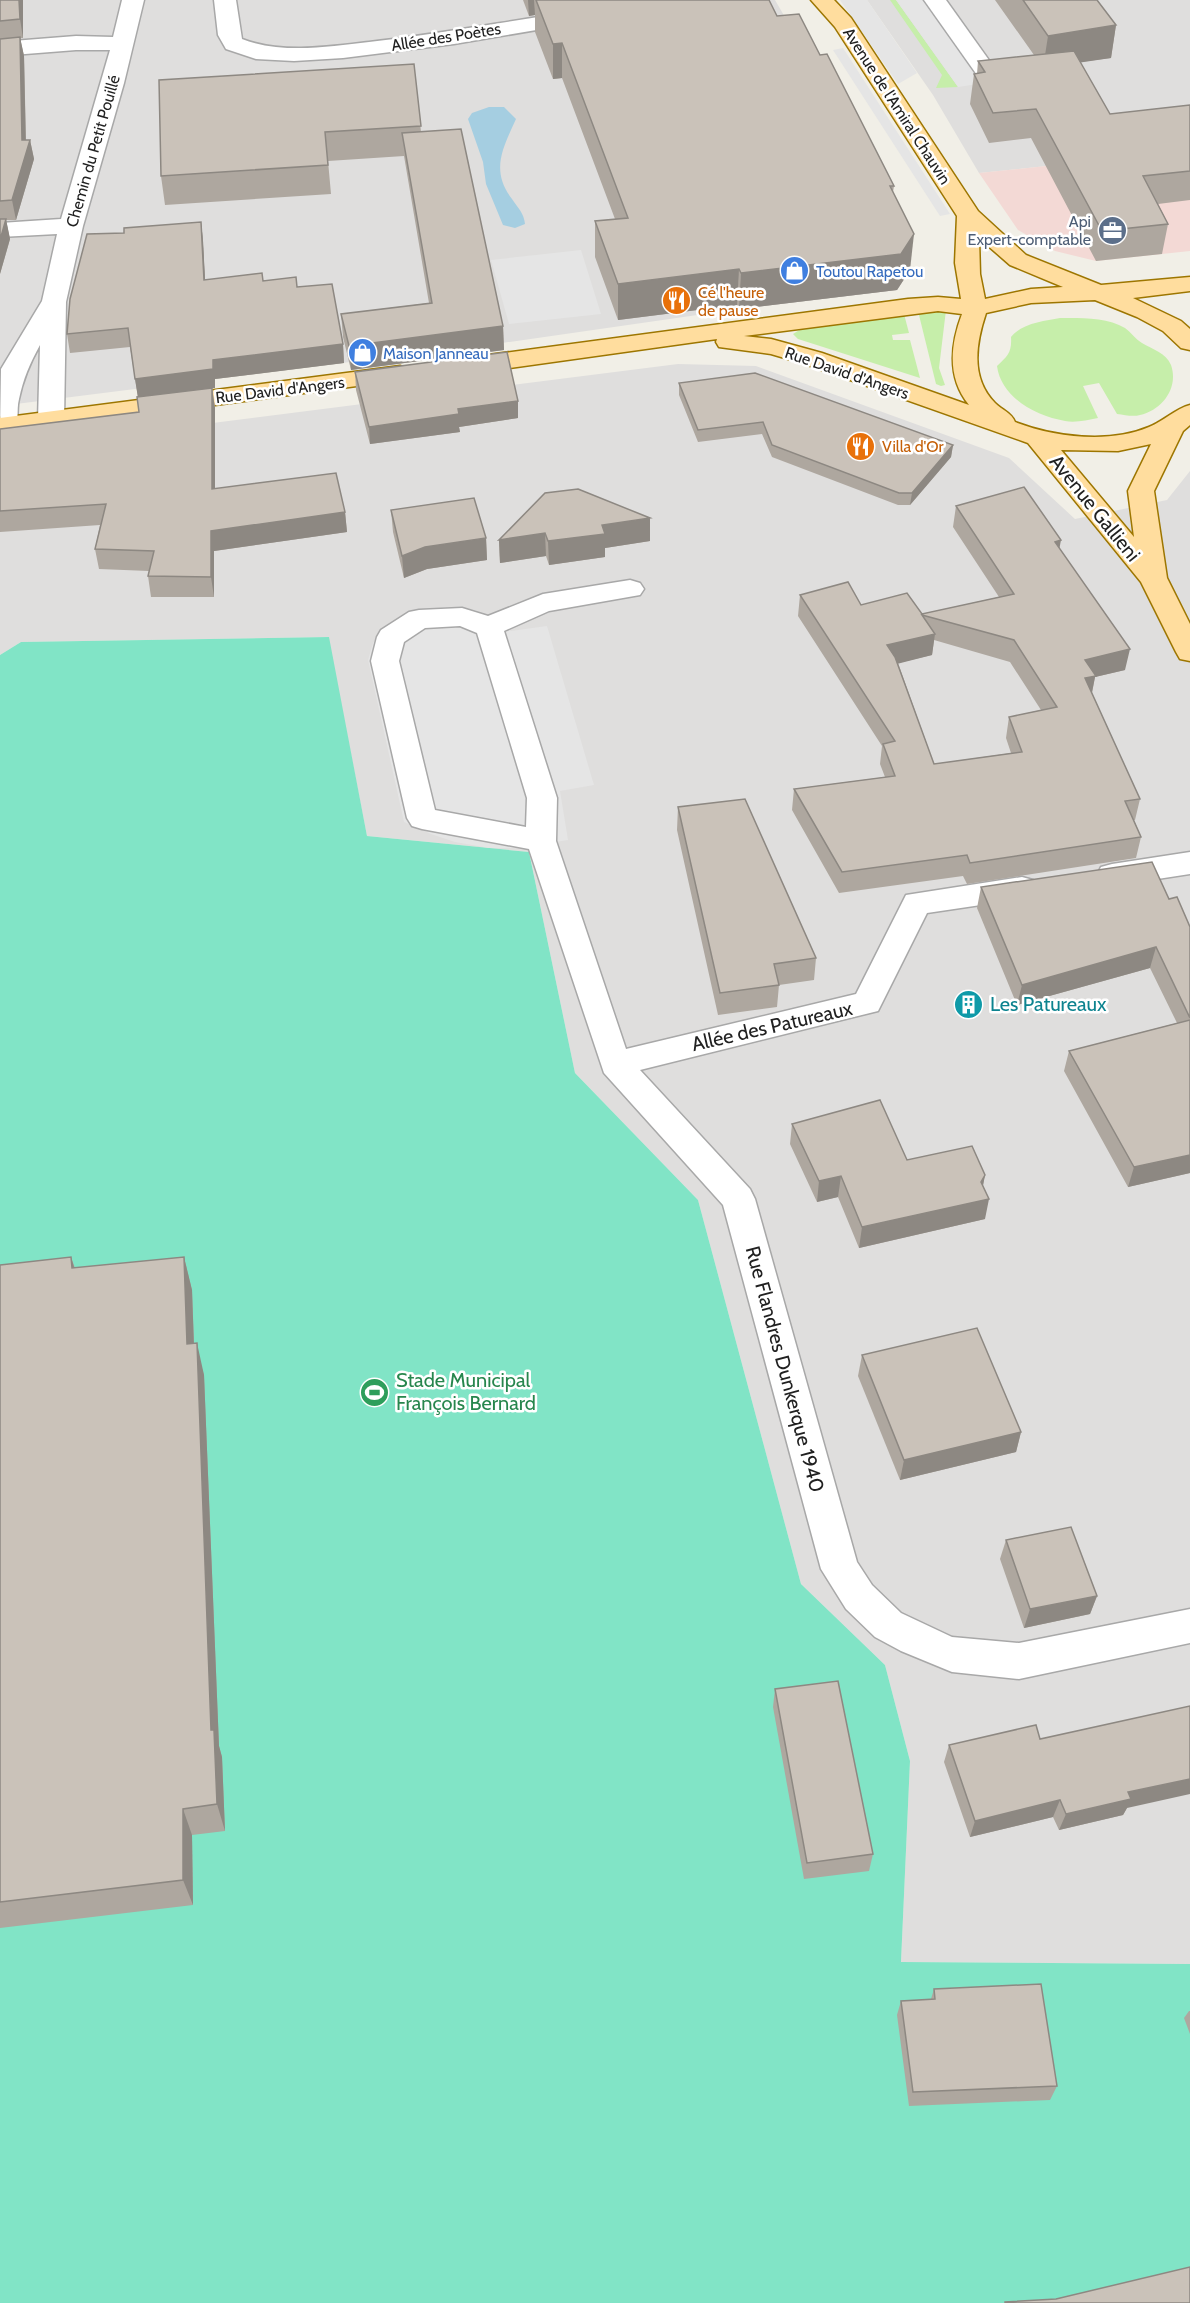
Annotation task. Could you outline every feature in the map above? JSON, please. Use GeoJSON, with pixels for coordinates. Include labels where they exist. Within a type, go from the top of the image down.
{"type":"FeatureCollection","features":[{"type":"Feature","properties":{"kind":"main road","name":"Avenue de l'Amiral Chauvin"},"geometry":{"type":"LineString","coordinates":[[822,0],[843,22],[969,216],[1018,260],[1159,319],[1190,343]]}},
{"type":"Feature","properties":{"kind":"main road"},"geometry":{"type":"LineString","coordinates":[[969,216],[968,291],[976,308],[968,326],[963,355],[964,374],[980,401],[999,418],[1030,435],[1107,444],[1149,436],[1184,419]]}},
{"type":"Feature","properties":{"kind":"main road"},"geometry":{"type":"LineString","coordinates":[[1095,292],[1130,291],[1190,284]]}},
{"type":"Feature","properties":{"kind":"main road","name":"Rue David d'Angers"},"geometry":{"type":"LineString","coordinates":[[2,426],[908,306],[938,304],[976,308],[1031,296],[1095,292]]}},
{"type":"Feature","properties":{"kind":"main road","name":"Rue David d'Angers"},"geometry":{"type":"LineString","coordinates":[[631,344],[732,342],[801,354],[916,397],[1030,435]]}},
{"type":"Feature","properties":{"kind":"main road","name":"Avenue Gallieni"},"geometry":{"type":"LineString","coordinates":[[1153,578],[1141,491],[1184,419]]}},
{"type":"Feature","properties":{"kind":"main road","name":"Avenue Gallieni"},"geometry":{"type":"LineString","coordinates":[[1030,435],[1153,578],[1190,652]]}},
{"type":"Feature","properties":{"kind":"street","name":"Chemin du Petit Pouillé"},"geometry":{"type":"LineString","coordinates":[[51,420],[54,302],[71,226],[123,44],[133,0]]}},
{"type":"Feature","properties":{"kind":"street","name":"Allée des Poètes"},"geometry":{"type":"LineString","coordinates":[[225,0],[230,35],[234,45],[252,52],[278,56],[410,44],[524,24],[600,14]]}},
{"type":"Feature","properties":{"kind":"street"},"geometry":{"type":"LineString","coordinates":[[935,0],[990,77]]}},
{"type":"Feature","properties":{"kind":"street"},"geometry":{"type":"LineString","coordinates":[[0,49],[76,43],[123,44]]}},
{"type":"Feature","properties":{"kind":"street"},"geometry":{"type":"LineString","coordinates":[[0,230],[71,226]]}},
{"type":"Feature","properties":{"kind":"street","name":"Chemin du Petit Pouillé"},"geometry":{"type":"LineString","coordinates":[[2,426],[5,402],[14,369],[54,302]]}},
{"type":"Feature","properties":{"kind":"street"},"geometry":{"type":"LineString","coordinates":[[541,841],[422,818],[386,662],[391,637],[419,619],[462,617],[489,627],[543,603],[630,589]]}},
{"type":"Feature","properties":{"kind":"street","name":"Rue Flandres Dunkerque 1940"},"geometry":{"type":"LineString","coordinates":[[489,627],[542,798],[541,841],[615,1064],[738,1198],[840,1569],[859,1597],[888,1625],[914,1639],[952,1654],[1019,1661],[1190,1626]]}},
{"type":"Feature","properties":{"kind":"street"},"geometry":{"type":"LineString","coordinates":[[1082,880],[1190,863]]}},
{"type":"Feature","properties":{"kind":"street","name":"Allée des Patureaux"},"geometry":{"type":"LineString","coordinates":[[615,1064],[867,1003],[917,903],[1047,885]]}},
{"type":"Feature","properties":{"kind":"shaded area"},"geometry":{"type":"Polygon","coordinates":[[[0,0],[775,0],[884,188],[910,270],[897,290],[739,309],[502,343],[0,406],[0,0]]]}},
{"type":"Feature","properties":{"kind":"shaded area"},"geometry":{"type":"Polygon","coordinates":[[[840,0],[867,0],[917,73],[898,84],[840,0]]]}},
{"type":"Feature","properties":{"kind":"shaded area"},"geometry":{"type":"Polygon","coordinates":[[[867,0],[1190,0],[1190,134],[1047,166],[979,173],[933,95],[867,0]]]}},
{"type":"Feature","properties":{"kind":"shaded area"},"geometry":{"type":"Polygon","coordinates":[[[896,0],[924,0],[984,83],[958,87],[896,0]]]}},
{"type":"Feature","properties":{"kind":"shaded area"},"geometry":{"type":"Polygon","coordinates":[[[843,48],[950,214],[940,216],[833,50],[843,48]]]}},
{"type":"Feature","properties":{"kind":"shaded area"},"geometry":{"type":"Polygon","coordinates":[[[1190,134],[1190,251],[1096,261],[1055,251],[1018,230],[979,173],[1046,166],[1190,134]]]}},
{"type":"Feature","properties":{"kind":"shaded area"},"geometry":{"type":"Polygon","coordinates":[[[581,250],[601,314],[509,324],[491,260],[581,250]]]}},
{"type":"Feature","properties":{"kind":"shaded area"},"geometry":{"type":"Polygon","coordinates":[[[678,364],[756,366],[1009,458],[1075,519],[1167,500],[1190,471],[1190,1964],[901,1962],[910,1761],[885,1665],[801,1584],[698,1200],[575,1073],[529,852],[367,836],[328,637],[21,642],[0,655],[0,450],[678,364]]]}},
{"type":"Feature","properties":{"kind":"shaded area"},"geometry":{"type":"Polygon","coordinates":[[[450,607],[475,610],[495,619],[511,631],[547,626],[594,785],[560,791],[568,840],[516,848],[489,848],[455,842],[404,822],[368,660],[373,643],[385,628],[403,616],[426,609],[450,607]]]}},
{"type":"Feature","properties":{"kind":"green space"},"geometry":{"type":"Polygon","coordinates":[[[890,0],[896,0],[958,87],[936,88],[942,75],[890,0]]]}},
{"type":"Feature","properties":{"kind":"green space"},"geometry":{"type":"Polygon","coordinates":[[[946,310],[939,368],[945,385],[941,386],[936,384],[918,311],[946,310]]]}},
{"type":"Feature","properties":{"kind":"green space"},"geometry":{"type":"Polygon","coordinates":[[[904,314],[909,333],[892,335],[893,340],[910,340],[920,378],[798,339],[793,334],[801,329],[904,314]]]}},
{"type":"Feature","properties":{"kind":"green space"},"geometry":{"type":"Polygon","coordinates":[[[1060,318],[1093,319],[1118,324],[1162,354],[1169,361],[1173,374],[1171,390],[1167,397],[1155,408],[1137,416],[1117,414],[1099,383],[1083,386],[1098,418],[1073,422],[1042,415],[1021,403],[1005,387],[997,366],[1008,353],[1011,337],[1016,332],[1034,323],[1060,318]]]}},
{"type":"Feature","properties":{"kind":"green space","name":"Stade Municipal François Bernard"},"geometry":{"type":"Polygon","coordinates":[[[329,637],[367,836],[529,852],[575,1073],[698,1200],[801,1584],[885,1665],[910,1761],[901,1962],[1190,1964],[1190,2303],[0,2303],[0,655],[21,642],[329,637]]]}},
{"type":"Feature","properties":{"kind":"water"},"geometry":{"type":"Polygon","coordinates":[[[489,107],[504,107],[516,119],[503,149],[500,169],[505,188],[524,220],[525,224],[515,228],[503,225],[486,184],[483,162],[468,119],[472,113],[489,107]]]}},
{"type":"Feature","properties":{"kind":"building"},"geometry":{"type":"Polygon","coordinates":[[[0,0],[19,0],[20,19],[0,21],[0,0]]]}},
{"type":"Feature","properties":{"kind":"building"},"geometry":{"type":"Polygon","coordinates":[[[536,0],[769,0],[777,16],[799,14],[820,55],[827,54],[894,186],[890,186],[914,234],[901,254],[741,273],[739,269],[618,284],[595,221],[628,218],[562,43],[553,44],[536,0]]]}},
{"type":"Feature","properties":{"kind":"building"},"geometry":{"type":"Polygon","coordinates":[[[1023,0],[1097,0],[1116,25],[1048,36],[1023,0]]]}},
{"type":"Feature","properties":{"kind":"building"},"geometry":{"type":"Polygon","coordinates":[[[20,37],[22,140],[30,140],[12,200],[0,201],[0,39],[20,37]]]}},
{"type":"Feature","properties":{"kind":"building"},"geometry":{"type":"Polygon","coordinates":[[[1074,51],[1110,114],[1190,105],[1190,171],[1143,176],[1168,224],[1102,231],[1036,109],[993,113],[974,74],[985,72],[978,61],[1074,51]]]}},
{"type":"Feature","properties":{"kind":"building"},"geometry":{"type":"Polygon","coordinates":[[[414,64],[421,126],[325,132],[328,165],[161,176],[159,80],[414,64]]]}},
{"type":"Feature","properties":{"kind":"building"},"geometry":{"type":"Polygon","coordinates":[[[461,129],[503,326],[349,346],[341,314],[432,303],[402,133],[461,129]]]}},
{"type":"Feature","properties":{"kind":"building"},"geometry":{"type":"Polygon","coordinates":[[[0,219],[6,219],[0,240],[0,219]]]}},
{"type":"Feature","properties":{"kind":"building"},"geometry":{"type":"Polygon","coordinates":[[[201,222],[204,280],[262,273],[263,281],[296,277],[297,287],[332,284],[343,344],[213,360],[213,369],[135,379],[128,328],[67,334],[70,299],[87,234],[124,233],[124,228],[201,222]]]}},
{"type":"Feature","properties":{"kind":"building"},"geometry":{"type":"Polygon","coordinates":[[[507,352],[518,401],[458,409],[459,414],[369,427],[355,372],[507,352]]]}},
{"type":"Feature","properties":{"kind":"building"},"geometry":{"type":"Polygon","coordinates":[[[755,373],[953,445],[912,493],[899,493],[772,445],[763,422],[698,430],[679,383],[755,373]]]}},
{"type":"Feature","properties":{"kind":"building"},"geometry":{"type":"Polygon","coordinates":[[[212,388],[212,489],[336,473],[345,512],[211,531],[211,577],[148,576],[154,551],[95,549],[106,504],[0,511],[0,429],[139,412],[137,397],[212,388]]]}},
{"type":"Feature","properties":{"kind":"building"},"geometry":{"type":"Polygon","coordinates":[[[1024,487],[1061,540],[1055,542],[1130,649],[1085,660],[1096,676],[1085,678],[1140,799],[1125,801],[1141,837],[970,863],[967,855],[842,872],[794,789],[895,776],[883,744],[895,741],[800,595],[848,582],[861,605],[907,593],[922,614],[1014,594],[956,506],[1024,487]],[[922,615],[935,634],[887,645],[895,657],[934,764],[1022,752],[1009,717],[1057,707],[1014,640],[922,615]]]}},
{"type":"Feature","properties":{"kind":"building"},"geometry":{"type":"Polygon","coordinates":[[[578,489],[650,518],[602,525],[605,534],[548,541],[545,533],[499,540],[545,493],[578,489]]]}},
{"type":"Feature","properties":{"kind":"building"},"geometry":{"type":"Polygon","coordinates":[[[474,498],[486,538],[425,547],[402,556],[391,510],[474,498]]]}},
{"type":"Feature","properties":{"kind":"building"},"geometry":{"type":"Polygon","coordinates":[[[745,799],[816,958],[774,964],[779,985],[720,993],[678,807],[745,799]]]}},
{"type":"Feature","properties":{"kind":"building"},"geometry":{"type":"Polygon","coordinates":[[[1152,862],[1169,899],[1177,897],[1190,927],[1190,1018],[1156,947],[1022,985],[981,887],[1152,862]]]}},
{"type":"Feature","properties":{"kind":"building"},"geometry":{"type":"Polygon","coordinates":[[[1190,1020],[1190,1155],[1134,1167],[1069,1051],[1190,1020]]]}},
{"type":"Feature","properties":{"kind":"building"},"geometry":{"type":"Polygon","coordinates":[[[880,1100],[907,1160],[972,1146],[985,1175],[981,1182],[989,1199],[862,1227],[841,1176],[819,1181],[792,1124],[880,1100]]]}},
{"type":"Feature","properties":{"kind":"building"},"geometry":{"type":"Polygon","coordinates":[[[71,1257],[72,1268],[184,1257],[187,1344],[197,1343],[211,1730],[214,1730],[217,1804],[183,1809],[183,1880],[0,1902],[0,1265],[71,1257]]]}},
{"type":"Feature","properties":{"kind":"building"},"geometry":{"type":"Polygon","coordinates":[[[977,1328],[1021,1432],[904,1460],[862,1355],[977,1328]]]}},
{"type":"Feature","properties":{"kind":"building"},"geometry":{"type":"Polygon","coordinates":[[[1071,1527],[1097,1596],[1030,1609],[1006,1540],[1071,1527]]]}},
{"type":"Feature","properties":{"kind":"building"},"geometry":{"type":"Polygon","coordinates":[[[838,1681],[873,1854],[807,1863],[775,1689],[838,1681]]]}},
{"type":"Feature","properties":{"kind":"building"},"geometry":{"type":"Polygon","coordinates":[[[1190,1706],[1190,1779],[1128,1792],[1131,1799],[1066,1814],[1060,1800],[975,1821],[949,1745],[1036,1725],[1040,1739],[1190,1706]]]}},
{"type":"Feature","properties":{"kind":"building"},"geometry":{"type":"Polygon","coordinates":[[[1041,1984],[1057,2086],[913,2092],[901,2001],[935,1999],[934,1989],[1041,1984]]]}},
{"type":"Feature","properties":{"kind":"building"},"geometry":{"type":"Polygon","coordinates":[[[1190,2267],[1190,2303],[1005,2303],[1056,2299],[1190,2267]]]}},
{"type":"Feature","properties":{"kind":"place","name":"Api Expert-comptable"},"geometry":{"type":"Point","coordinates":[1112,230]}},
{"type":"Feature","properties":{"kind":"place","name":"Toutou Rapetou"},"geometry":{"type":"Point","coordinates":[795,271]}},
{"type":"Feature","properties":{"kind":"place","name":"Cé l'heure de pause"},"geometry":{"type":"Point","coordinates":[677,301]}},
{"type":"Feature","properties":{"kind":"place","name":"Maison Janneau"},"geometry":{"type":"Point","coordinates":[362,353]}},
{"type":"Feature","properties":{"kind":"place","name":"Villa d'Or"},"geometry":{"type":"Point","coordinates":[861,446]}},
{"type":"Feature","properties":{"kind":"place","name":"Les Patureaux"},"geometry":{"type":"Point","coordinates":[969,1004]}},
{"type":"Feature","properties":{"kind":"place","name":"Stade Municipal François Bernard"},"geometry":{"type":"Point","coordinates":[375,1392]}}]}
